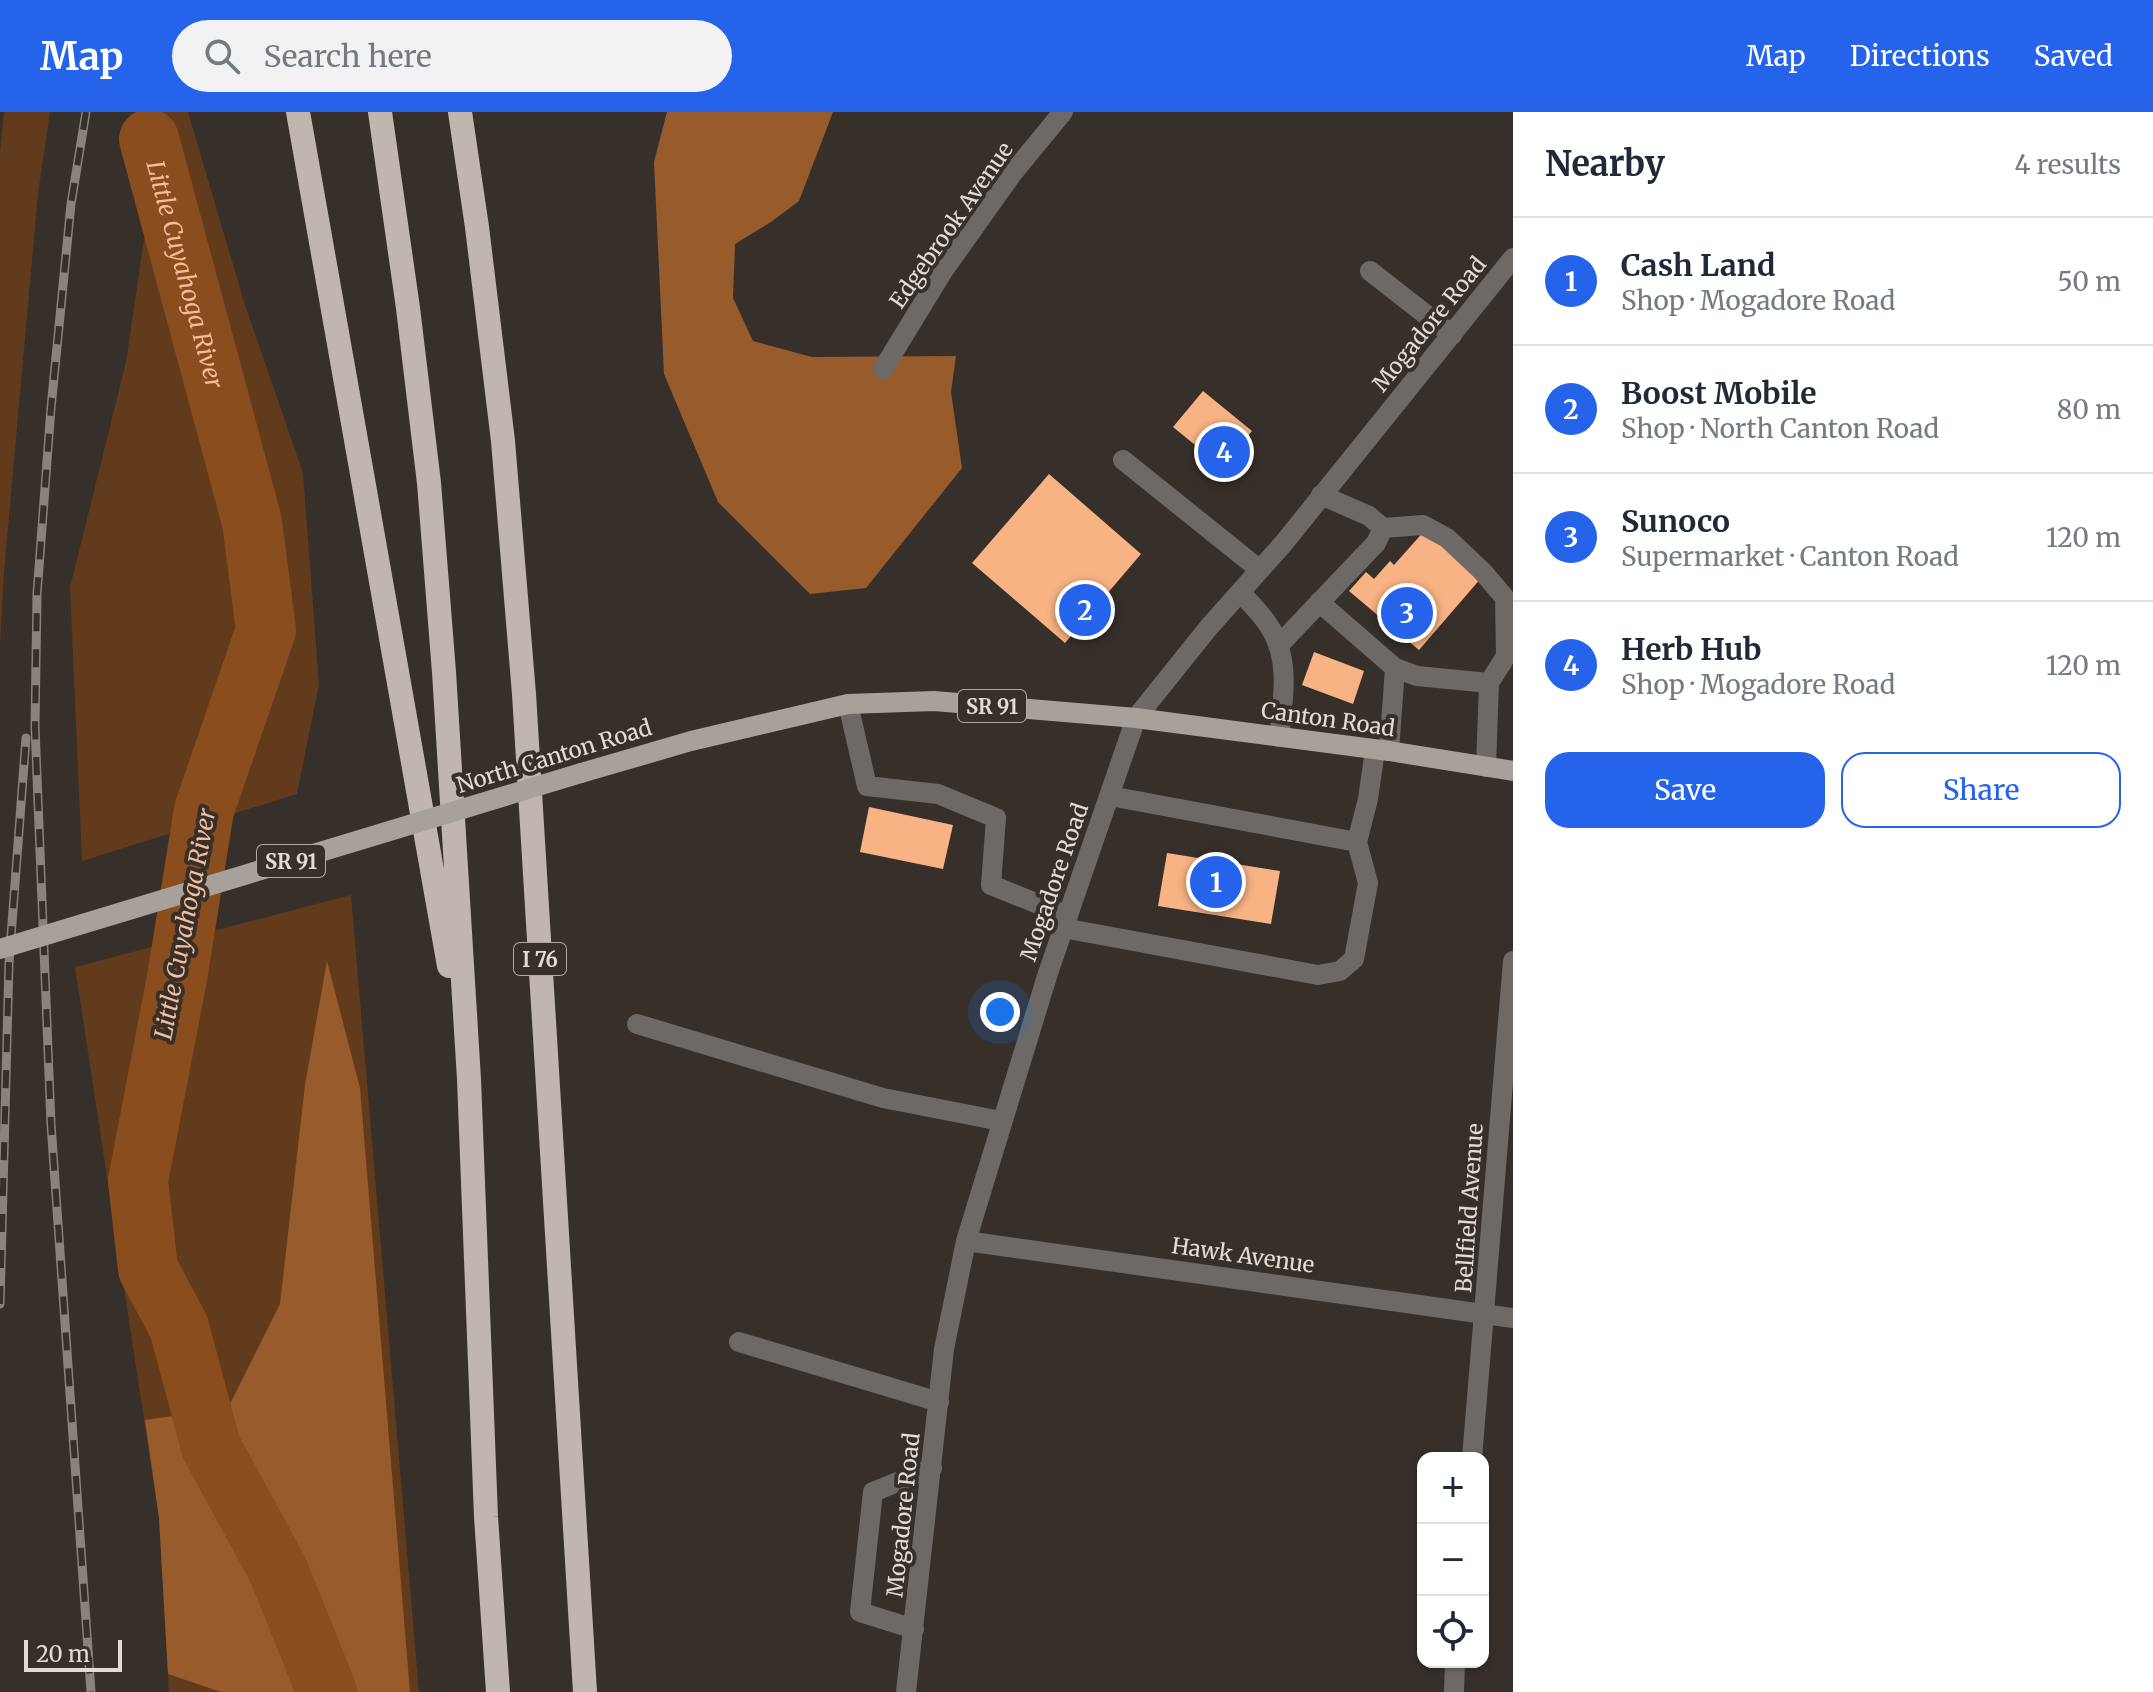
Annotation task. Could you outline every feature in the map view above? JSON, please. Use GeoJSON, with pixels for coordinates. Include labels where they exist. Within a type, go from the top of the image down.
{"type":"FeatureCollection","features":[{"type":"Feature","properties":{"kind":"highway"},"geometry":{"type":"LineString","coordinates":[[298,112],[469,1079]]}},
{"type":"Feature","properties":{"kind":"highway"},"geometry":{"type":"LineString","coordinates":[[380,112],[429,483],[444,672],[469,1079],[486,1517],[498,1692]]}},
{"type":"Feature","properties":{"kind":"highway","name":"I 76"},"geometry":{"type":"LineString","coordinates":[[460,112],[503,441],[523,678],[585,1692]]}},
{"type":"Feature","properties":{"kind":"main road","name":"North Canton Road"},"geometry":{"type":"LineString","coordinates":[[0,949],[691,741],[848,704],[934,701],[1136,718]]}},
{"type":"Feature","properties":{"kind":"main road","name":"Canton Road"},"geometry":{"type":"LineString","coordinates":[[1136,718],[1382,750],[1513,771]]}},
{"type":"Feature","properties":{"kind":"street","name":"Edgebrook Avenue"},"geometry":{"type":"LineString","coordinates":[[883,369],[943,271],[1012,174],[1063,112]]}},
{"type":"Feature","properties":{"kind":"street","name":"Mogadore Road"},"geometry":{"type":"LineString","coordinates":[[906,1692],[944,1349],[966,1241],[1065,922],[1136,718],[1513,258]]}},
{"type":"Feature","properties":{"kind":"street"},"geometry":{"type":"LineString","coordinates":[[1370,271],[1452,335]]}},
{"type":"Feature","properties":{"kind":"street"},"geometry":{"type":"LineString","coordinates":[[1123,460],[1260,570]]}},
{"type":"Feature","properties":{"kind":"street"},"geometry":{"type":"LineString","coordinates":[[1321,495],[1369,516],[1383,528],[1423,525],[1447,538],[1505,598],[1506,656],[1489,683],[1486,767]]}},
{"type":"Feature","properties":{"kind":"street"},"geometry":{"type":"LineString","coordinates":[[1279,645],[1376,543],[1383,528]]}},
{"type":"Feature","properties":{"kind":"street"},"geometry":{"type":"LineString","coordinates":[[1240,592],[1269,624],[1279,645],[1285,682],[1279,737]]}},
{"type":"Feature","properties":{"kind":"street"},"geometry":{"type":"LineString","coordinates":[[1319,602],[1395,668],[1417,676],[1489,683]]}},
{"type":"Feature","properties":{"kind":"street"},"geometry":{"type":"LineString","coordinates":[[848,704],[867,786],[938,794],[996,818],[991,885],[1065,922],[1318,975],[1340,971],[1354,959],[1368,883],[1357,842],[1382,750],[1395,668]]}},
{"type":"Feature","properties":{"kind":"street"},"geometry":{"type":"LineString","coordinates":[[1110,796],[1357,842]]}},
{"type":"Feature","properties":{"kind":"street","name":"Bellfield Avenue"},"geometry":{"type":"LineString","coordinates":[[1473,1452],[1513,961]]}},
{"type":"Feature","properties":{"kind":"street"},"geometry":{"type":"LineString","coordinates":[[637,1024],[883,1098],[1001,1121]]}},
{"type":"Feature","properties":{"kind":"street","name":"Hawk Avenue"},"geometry":{"type":"LineString","coordinates":[[966,1241],[1513,1318]]}},
{"type":"Feature","properties":{"kind":"street"},"geometry":{"type":"LineString","coordinates":[[739,1342],[939,1402]]}},
{"type":"Feature","properties":{"kind":"street"},"geometry":{"type":"LineString","coordinates":[[914,1629],[860,1612],[871,1507],[873,1492],[932,1468]]}},
{"type":"Feature","properties":{"kind":"street"},"geometry":{"type":"LineString","coordinates":[[1454,1692],[1455,1668]]}},
{"type":"Feature","properties":{"kind":"shaded area"},"geometry":{"type":"Polygon","coordinates":[[[4,112],[50,112],[38,194],[0,645],[0,151],[4,112]]]}},
{"type":"Feature","properties":{"kind":"shaded area"},"geometry":{"type":"Polygon","coordinates":[[[138,112],[188,112],[245,305],[303,473],[319,685],[297,794],[82,861],[70,587],[126,362],[148,212],[131,137],[138,112]]]}},
{"type":"Feature","properties":{"kind":"shaded area"},"geometry":{"type":"Polygon","coordinates":[[[667,112],[833,112],[799,201],[735,244],[733,298],[753,341],[812,357],[956,356],[951,392],[962,468],[866,588],[810,594],[718,502],[664,374],[654,162],[667,112]]]}},
{"type":"Feature","properties":{"kind":"shaded area"},"geometry":{"type":"Polygon","coordinates":[[[351,895],[419,1692],[169,1692],[159,1518],[75,967],[351,895]]]}},
{"type":"Feature","properties":{"kind":"shaded area"},"geometry":{"type":"Polygon","coordinates":[[[327,961],[360,1088],[410,1692],[221,1692],[168,1674],[159,1518],[145,1420],[228,1408],[280,1304],[305,1085],[327,961]]]}},
{"type":"Feature","properties":{"kind":"building"},"geometry":{"type":"Polygon","coordinates":[[[1203,391],[1252,431],[1222,467],[1173,427],[1203,391]]]}},
{"type":"Feature","properties":{"kind":"building"},"geometry":{"type":"Polygon","coordinates":[[[1049,474],[1141,554],[1065,643],[972,563],[1049,474]]]}},
{"type":"Feature","properties":{"kind":"building"},"geometry":{"type":"Polygon","coordinates":[[[1426,529],[1482,577],[1419,650],[1349,591],[1366,572],[1374,579],[1390,561],[1394,565],[1426,529]]]}},
{"type":"Feature","properties":{"kind":"building"},"geometry":{"type":"Polygon","coordinates":[[[1314,652],[1364,671],[1353,704],[1302,685],[1314,652]]]}},
{"type":"Feature","properties":{"kind":"building"},"geometry":{"type":"Polygon","coordinates":[[[869,807],[953,825],[943,869],[860,852],[869,807]]]}},
{"type":"Feature","properties":{"kind":"building"},"geometry":{"type":"Polygon","coordinates":[[[1167,853],[1280,871],[1271,924],[1158,906],[1167,853]]]}},
{"type":"Feature","properties":{"kind":"waterway","name":"Little Cuyahoga River"},"geometry":{"type":"LineString","coordinates":[[149,139],[152,150]]}},
{"type":"Feature","properties":{"kind":"waterway","name":"Little Cuyahoga River"},"geometry":{"type":"LineString","coordinates":[[149,139],[252,522],[266,630],[204,810],[177,978],[138,1181],[148,1269],[179,1327],[211,1447],[278,1570],[327,1692]]}},
{"type":"Feature","properties":{"kind":"railway"},"geometry":{"type":"LineString","coordinates":[[86,112],[71,204],[51,408],[37,594],[35,727],[51,1124],[91,1692]]}},
{"type":"Feature","properties":{"kind":"railway"},"geometry":{"type":"LineString","coordinates":[[0,1304],[9,963],[26,738]]}},
{"type":"Feature","properties":{"kind":"place","name":"Herb Hub"},"geometry":{"type":"Point","coordinates":[1224,452]}},
{"type":"Feature","properties":{"kind":"place","name":"Boost Mobile"},"geometry":{"type":"Point","coordinates":[1085,610]}},
{"type":"Feature","properties":{"kind":"place","name":"Sunoco"},"geometry":{"type":"Point","coordinates":[1407,613]}},
{"type":"Feature","properties":{"kind":"place","name":"Cash Land"},"geometry":{"type":"Point","coordinates":[1216,882]}}]}
